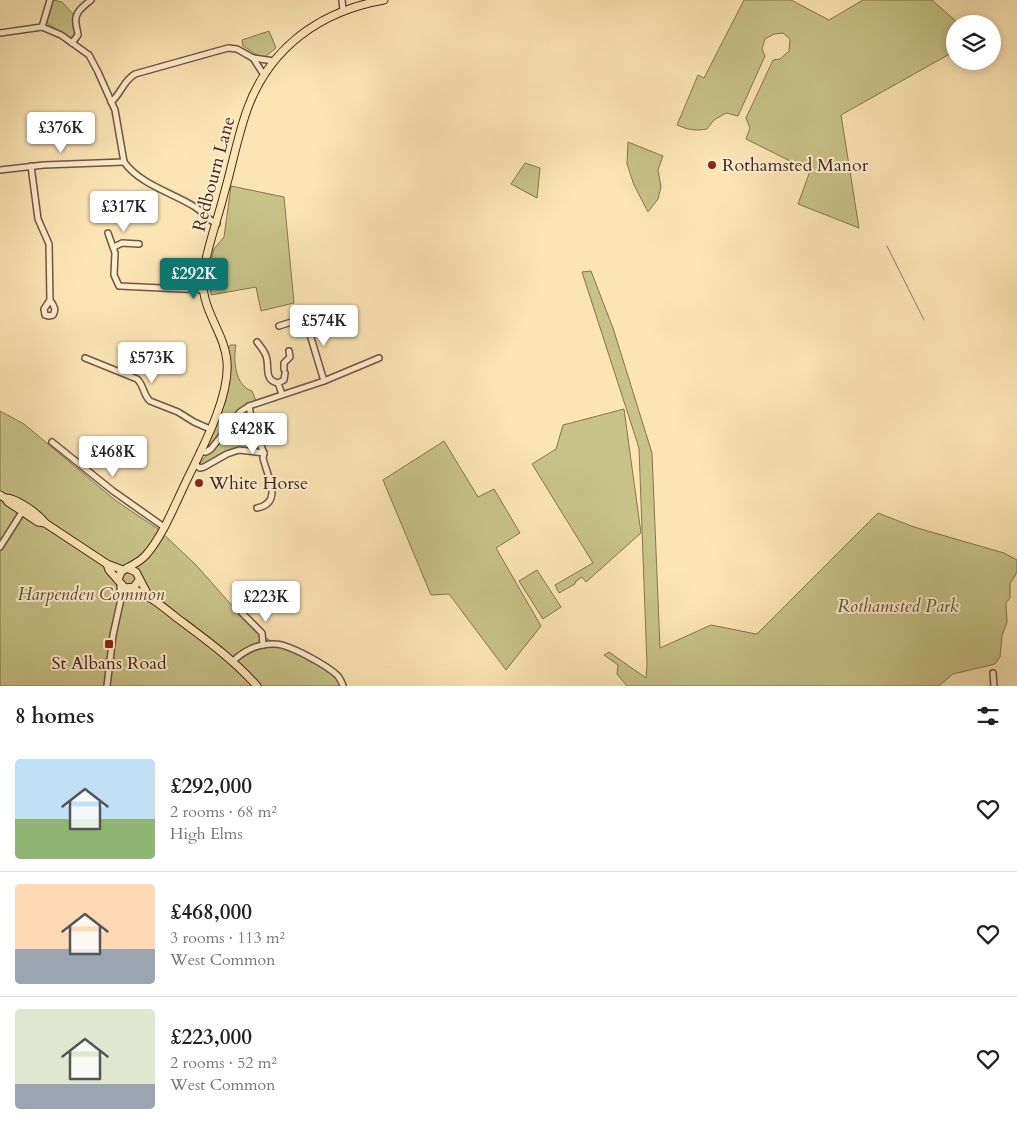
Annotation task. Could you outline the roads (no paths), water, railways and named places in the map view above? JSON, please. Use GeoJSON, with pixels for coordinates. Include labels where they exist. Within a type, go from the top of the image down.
{"type":"FeatureCollection","features":[{"type":"Feature","properties":{"kind":"main road","name":"Redbourn Lane"},"geometry":{"type":"LineString","coordinates":[[138,577],[145,556],[164,527],[195,465],[224,392],[227,363],[224,348],[207,306],[204,290],[204,271],[247,111],[264,75],[294,40],[312,26],[344,10],[384,0]]}},
{"type":"Feature","properties":{"kind":"main road"},"geometry":{"type":"LineString","coordinates":[[2,496],[10,497],[24,509],[41,517],[45,523],[107,564],[134,570],[148,595]]}},
{"type":"Feature","properties":{"kind":"main road","name":"Redbourn Lane"},"geometry":{"type":"LineString","coordinates":[[125,569],[145,556]]}},
{"type":"Feature","properties":{"kind":"main road"},"geometry":{"type":"LineString","coordinates":[[107,564],[109,570],[124,588],[148,595],[233,661],[257,686]]}},
{"type":"Feature","properties":{"kind":"main road"},"geometry":{"type":"LineString","coordinates":[[119,582],[119,574],[125,569]]}},
{"type":"Feature","properties":{"kind":"main road"},"geometry":{"type":"LineString","coordinates":[[131,589],[136,585],[138,577]]}},
{"type":"Feature","properties":{"kind":"street"},"geometry":{"type":"LineString","coordinates":[[42,27],[50,0]]}},
{"type":"Feature","properties":{"kind":"street"},"geometry":{"type":"LineString","coordinates":[[72,43],[78,36],[75,22],[77,13],[91,0]]}},
{"type":"Feature","properties":{"kind":"street"},"geometry":{"type":"LineString","coordinates":[[342,0],[344,10]]}},
{"type":"Feature","properties":{"kind":"street"},"geometry":{"type":"LineString","coordinates":[[0,33],[42,27],[56,33],[85,52],[91,59],[117,118],[124,162],[136,176],[197,208],[209,220],[217,224]]}},
{"type":"Feature","properties":{"kind":"street"},"geometry":{"type":"LineString","coordinates":[[111,102],[128,79],[135,74],[228,48],[237,48],[253,58],[274,62]]}},
{"type":"Feature","properties":{"kind":"street"},"geometry":{"type":"LineString","coordinates":[[253,58],[264,75]]}},
{"type":"Feature","properties":{"kind":"street"},"geometry":{"type":"LineString","coordinates":[[0,170],[31,166],[124,162]]}},
{"type":"Feature","properties":{"kind":"street"},"geometry":{"type":"LineString","coordinates":[[31,166],[38,219],[49,244],[50,300]]}},
{"type":"Feature","properties":{"kind":"street"},"geometry":{"type":"LineString","coordinates":[[108,233],[114,247],[114,275],[121,287],[204,290]]}},
{"type":"Feature","properties":{"kind":"street"},"geometry":{"type":"LineString","coordinates":[[114,247],[122,243],[139,244]]}},
{"type":"Feature","properties":{"kind":"street"},"geometry":{"type":"LineString","coordinates":[[279,326],[314,315],[319,332],[310,334]]}},
{"type":"Feature","properties":{"kind":"street"},"geometry":{"type":"LineString","coordinates":[[305,318],[324,381]]}},
{"type":"Feature","properties":{"kind":"street"},"geometry":{"type":"LineString","coordinates":[[257,342],[266,356],[269,378],[278,384],[282,394]]}},
{"type":"Feature","properties":{"kind":"street"},"geometry":{"type":"LineString","coordinates":[[278,384],[284,380],[284,362],[290,357],[289,350]]}},
{"type":"Feature","properties":{"kind":"street"},"geometry":{"type":"LineString","coordinates":[[86,358],[137,379],[142,385],[146,398],[150,401],[178,412],[210,429]]}},
{"type":"Feature","properties":{"kind":"street"},"geometry":{"type":"LineString","coordinates":[[200,452],[206,452],[211,449],[240,412],[249,406],[324,381],[379,358]]}},
{"type":"Feature","properties":{"kind":"street"},"geometry":{"type":"LineString","coordinates":[[249,406],[253,427],[264,453],[263,458],[273,493],[266,506],[257,508]]}},
{"type":"Feature","properties":{"kind":"street"},"geometry":{"type":"LineString","coordinates":[[52,442],[98,479],[164,527]]}},
{"type":"Feature","properties":{"kind":"street"},"geometry":{"type":"LineString","coordinates":[[195,465],[200,468],[204,467],[227,454],[239,450],[264,453]]}},
{"type":"Feature","properties":{"kind":"street"},"geometry":{"type":"LineString","coordinates":[[0,547],[24,509]]}},
{"type":"Feature","properties":{"kind":"street"},"geometry":{"type":"LineString","coordinates":[[107,686],[113,635],[121,599],[119,582]]}},
{"type":"Feature","properties":{"kind":"street"},"geometry":{"type":"LineString","coordinates":[[121,599],[131,589]]}},
{"type":"Feature","properties":{"kind":"street"},"geometry":{"type":"LineString","coordinates":[[242,613],[262,633],[263,645]]}},
{"type":"Feature","properties":{"kind":"street"},"geometry":{"type":"LineString","coordinates":[[233,661],[241,653],[256,646],[280,644],[304,654],[336,674],[343,686]]}},
{"type":"Feature","properties":{"kind":"street"},"geometry":{"type":"LineString","coordinates":[[993,673],[994,686]]}},
{"type":"Feature","properties":{"kind":"waterway"},"geometry":{"type":"LineString","coordinates":[[887,246],[924,320]]}},
{"type":"Feature","properties":{"kind":"place","name":"Rothamsted Manor"},"geometry":{"type":"Point","coordinates":[712,165]}},
{"type":"Feature","properties":{"kind":"place","name":"White Horse"},"geometry":{"type":"Point","coordinates":[199,483]}},
{"type":"Feature","properties":{"kind":"place","name":"St Albans Road"},"geometry":{"type":"Point","coordinates":[109,644]}},
{"type":"Feature","properties":{"kind":"park label","name":"Harpenden Common"},"geometry":{"type":"Point","coordinates":[91,594]}},
{"type":"Feature","properties":{"kind":"park label","name":"Rothamsted Park"},"geometry":{"type":"Point","coordinates":[898,606]}}]}
